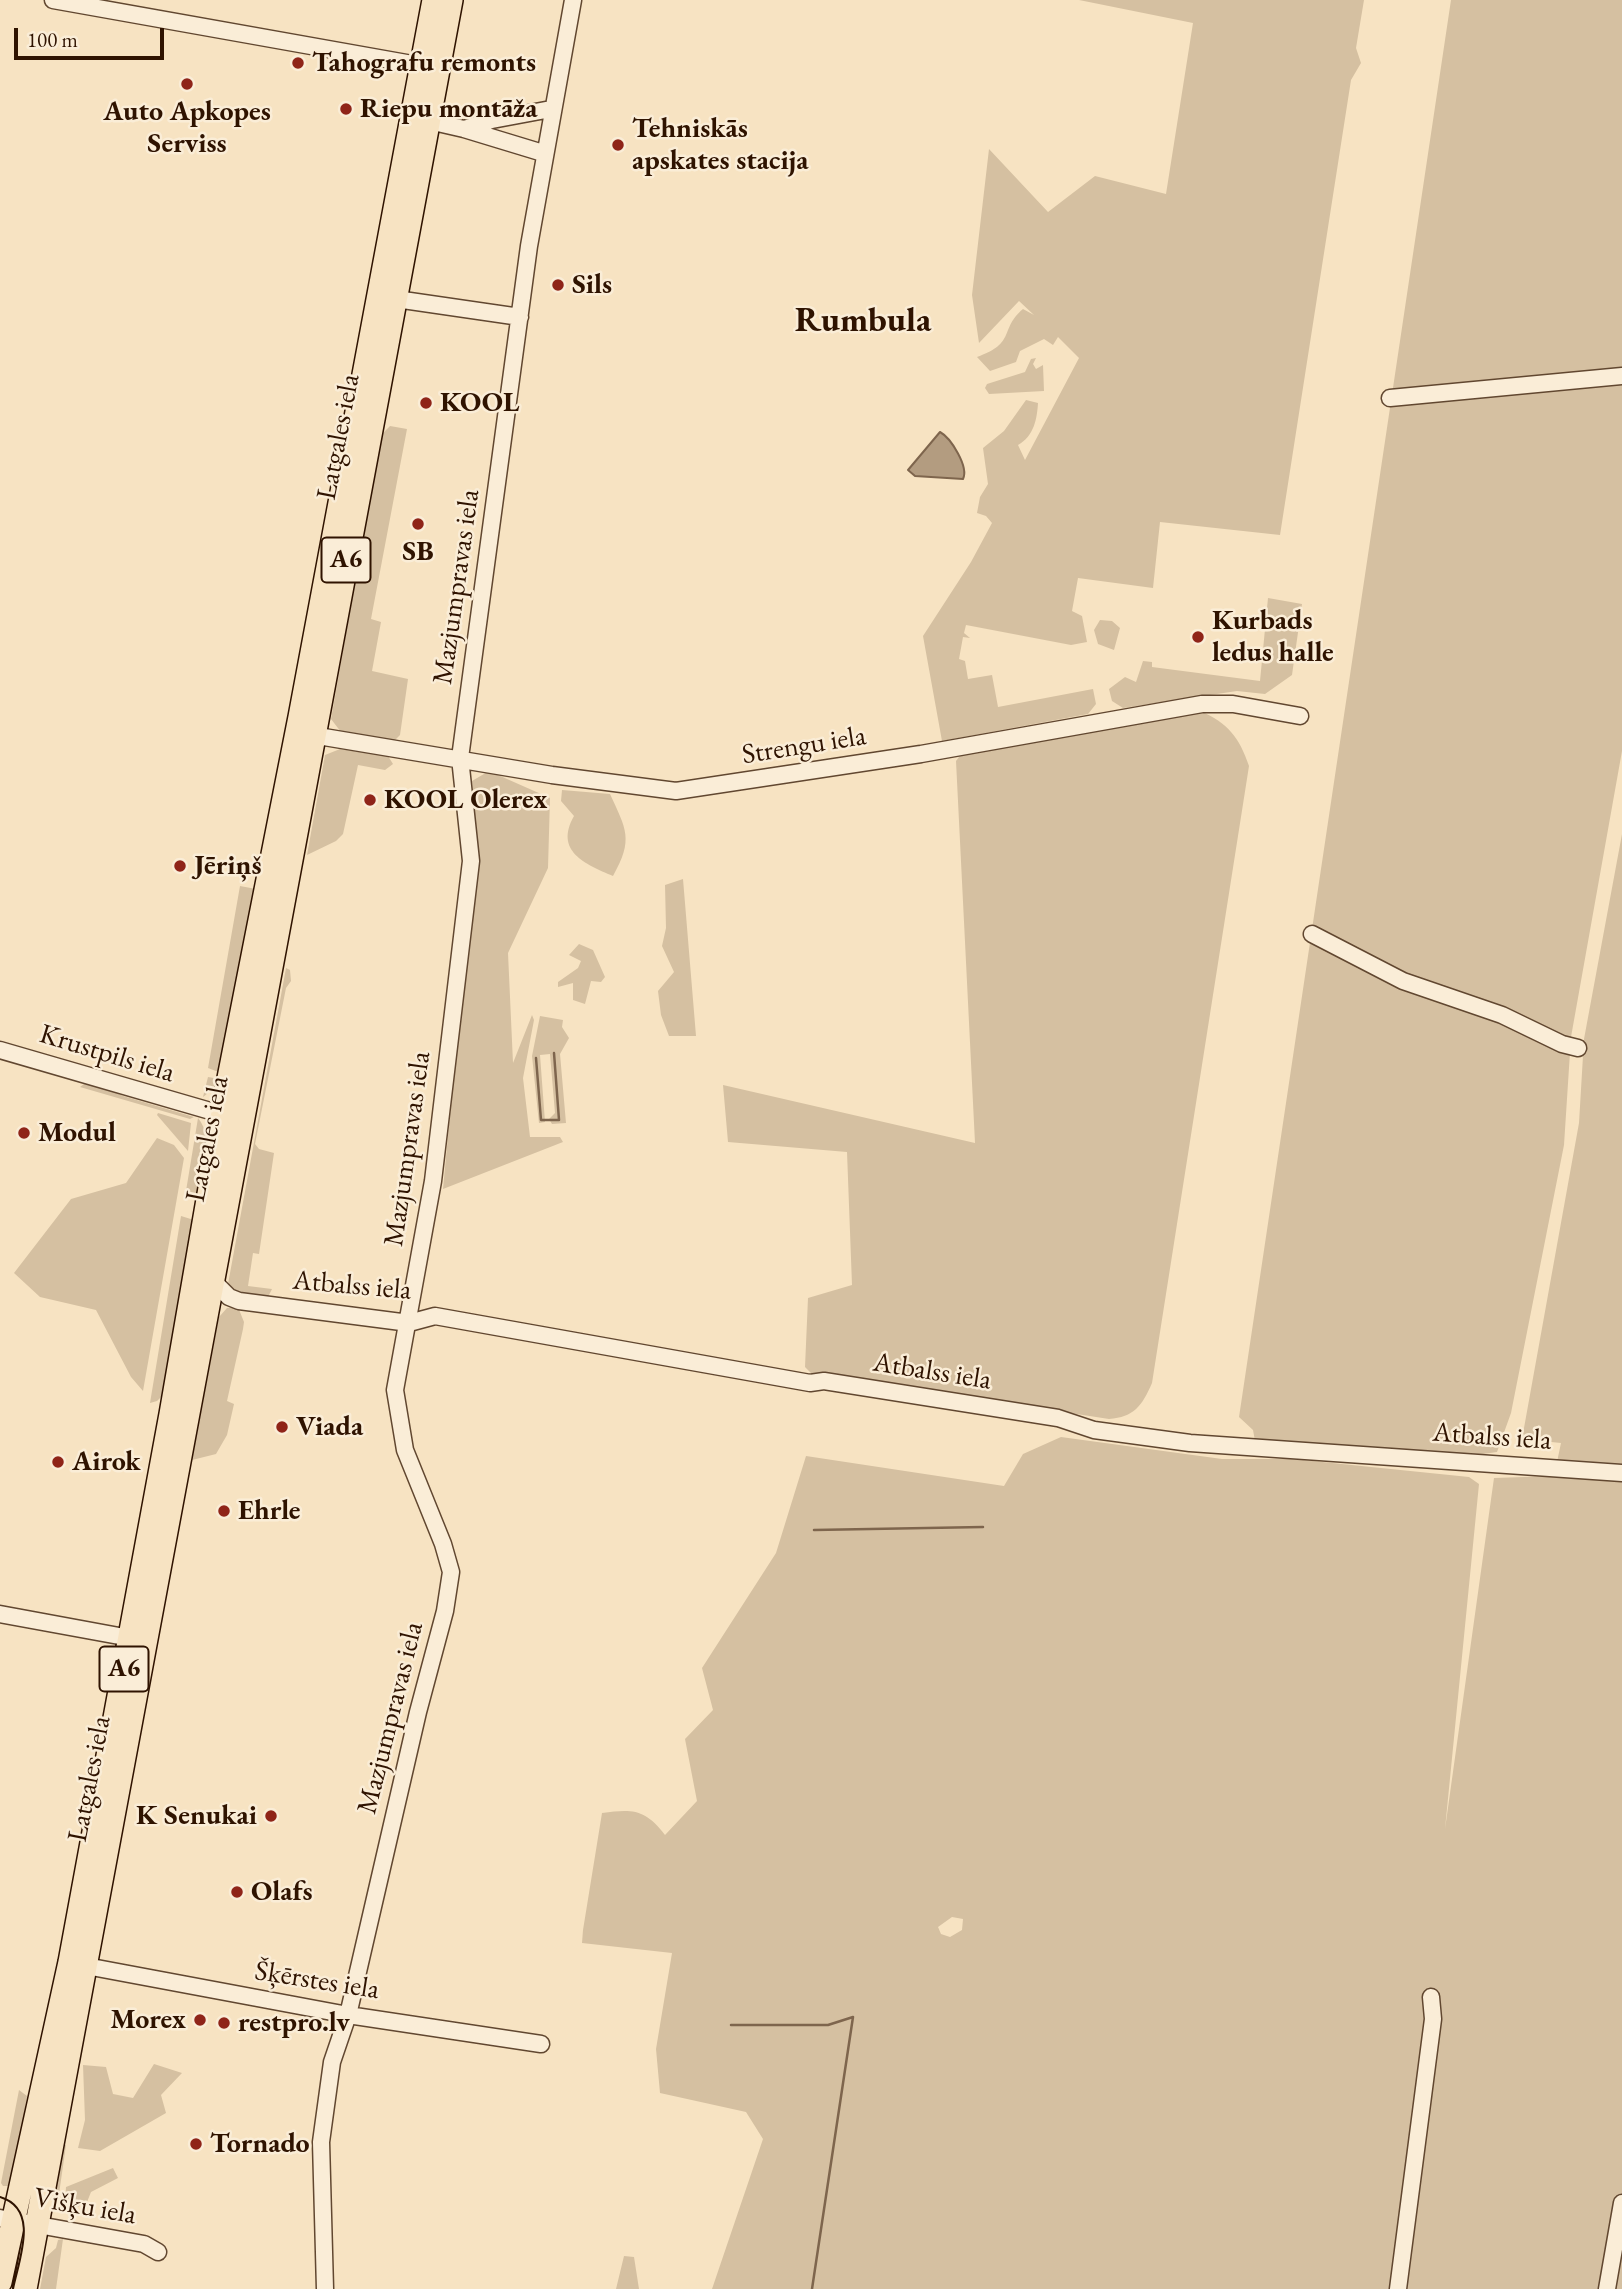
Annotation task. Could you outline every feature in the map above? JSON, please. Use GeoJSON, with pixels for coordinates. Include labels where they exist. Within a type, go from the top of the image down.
{"type":"FeatureCollection","features":[{"type":"Feature","properties":{"kind":"highway","name":"Latgales iela"},"geometry":{"type":"LineString","coordinates":[[305,734],[396,299],[429,121],[433,0]]}},
{"type":"Feature","properties":{"kind":"highway","name":"Latgales iela"},"geometry":{"type":"LineString","coordinates":[[0,2282],[6,2219],[70,1962],[430,67],[451,0]]}},
{"type":"Feature","properties":{"kind":"highway","name":"Latgales iela"},"geometry":{"type":"LineString","coordinates":[[24,2289],[39,2225],[206,1324],[232,1117]]}},
{"type":"Feature","properties":{"kind":"street"},"geometry":{"type":"LineString","coordinates":[[53,0],[430,67]]}},
{"type":"Feature","properties":{"kind":"street","name":"Mazjumpravas iela"},"geometry":{"type":"LineString","coordinates":[[325,2289],[321,2142],[332,2062],[348,2015],[415,1725],[445,1611],[451,1572],[443,1544],[405,1450],[395,1390],[433,1181],[471,861],[460,758],[543,153],[573,0]]}},
{"type":"Feature","properties":{"kind":"street"},"geometry":{"type":"LineString","coordinates":[[464,129],[492,120],[551,109]]}},
{"type":"Feature","properties":{"kind":"street"},"geometry":{"type":"LineString","coordinates":[[429,121],[543,153]]}},
{"type":"Feature","properties":{"kind":"street"},"geometry":{"type":"LineString","coordinates":[[396,299],[520,317]]}},
{"type":"Feature","properties":{"kind":"street"},"geometry":{"type":"LineString","coordinates":[[1390,398],[1622,376]]}},
{"type":"Feature","properties":{"kind":"street","name":"Strengu iela"},"geometry":{"type":"LineString","coordinates":[[305,734],[677,791],[920,754],[1202,705],[1233,704],[1300,716]]}},
{"type":"Feature","properties":{"kind":"street"},"geometry":{"type":"LineString","coordinates":[[1311,934],[1403,981],[1489,1010],[1562,1044],[1578,1048]]}},
{"type":"Feature","properties":{"kind":"street","name":"Krustpils iela"},"geometry":{"type":"LineString","coordinates":[[0,1050],[232,1117]]}},
{"type":"Feature","properties":{"kind":"street"},"geometry":{"type":"LineString","coordinates":[[211,1279],[229,1297],[239,1301]]}},
{"type":"Feature","properties":{"kind":"street"},"geometry":{"type":"LineString","coordinates":[[206,1324],[220,1309],[239,1301]]}},
{"type":"Feature","properties":{"kind":"street","name":"Atbalss iela"},"geometry":{"type":"LineString","coordinates":[[239,1301],[409,1323],[435,1316],[810,1383],[824,1381],[1058,1418],[1094,1430],[1190,1443],[1622,1473]]}},
{"type":"Feature","properties":{"kind":"street"},"geometry":{"type":"LineString","coordinates":[[0,1614],[130,1638]]}},
{"type":"Feature","properties":{"kind":"street","name":"Šķērstes iela"},"geometry":{"type":"LineString","coordinates":[[86,1966],[348,2015],[411,2022],[541,2044]]}},
{"type":"Feature","properties":{"kind":"street"},"geometry":{"type":"LineString","coordinates":[[1398,2289],[1433,2019],[1431,1997]]}},
{"type":"Feature","properties":{"kind":"street"},"geometry":{"type":"LineString","coordinates":[[1606,2289],[1622,2203]]}},
{"type":"Feature","properties":{"kind":"street","name":"Višķu iela"},"geometry":{"type":"LineString","coordinates":[[6,2219],[144,2244],[158,2252]]}},
{"type":"Feature","properties":{"kind":"shaded area"},"geometry":{"type":"Polygon","coordinates":[[[1079,0],[1364,0],[1356,48],[1361,63],[1351,80],[1280,535],[1160,522],[1153,588],[1078,578],[1072,611],[1082,616],[1087,642],[1071,645],[966,625],[964,633],[970,638],[963,637],[959,659],[965,661],[968,679],[992,675],[998,707],[1093,689],[1096,704],[1088,714],[942,741],[923,636],[971,562],[992,523],[986,516],[977,513],[980,497],[988,484],[983,448],[1004,431],[1026,400],[1038,403],[1031,432],[1018,445],[1025,460],[1079,358],[1058,337],[1053,345],[1044,339],[1020,351],[1016,362],[990,371],[977,357],[1003,341],[1011,323],[1023,309],[1034,315],[1019,301],[979,343],[972,295],[989,149],[1048,212],[1095,176],[1166,194],[1193,23],[1079,0]]]}},
{"type":"Feature","properties":{"kind":"shaded area"},"geometry":{"type":"Polygon","coordinates":[[[1451,0],[1622,0],[1622,751],[1571,1037],[1564,1145],[1511,1413],[1497,1452],[1476,1455],[1255,1441],[1253,1430],[1239,1417],[1451,0]]]}},
{"type":"Feature","properties":{"kind":"shaded area"},"geometry":{"type":"Polygon","coordinates":[[[1036,358],[1033,364],[1036,369],[1043,365],[1044,391],[989,394],[985,388],[987,384],[1025,372],[1031,359],[1036,358]]]}},
{"type":"Feature","properties":{"kind":"shaded area"},"geometry":{"type":"Polygon","coordinates":[[[390,426],[407,429],[371,619],[381,622],[372,671],[408,679],[400,735],[394,741],[341,732],[331,719],[381,435],[390,426]]]}},
{"type":"Feature","properties":{"kind":"shaded area"},"geometry":{"type":"Polygon","coordinates":[[[940,432],[958,453],[963,467],[963,479],[915,476],[908,470],[940,432]]]}},
{"type":"Feature","properties":{"kind":"shaded area"},"geometry":{"type":"Polygon","coordinates":[[[1268,598],[1302,604],[1292,675],[1265,694],[1237,691],[1123,708],[1112,701],[1109,689],[1125,677],[1136,682],[1143,661],[1152,662],[1152,667],[1260,681],[1268,598]]]}},
{"type":"Feature","properties":{"kind":"shaded area"},"geometry":{"type":"Polygon","coordinates":[[[1100,620],[1112,621],[1120,628],[1114,650],[1098,644],[1094,630],[1100,620]]]}},
{"type":"Feature","properties":{"kind":"shaded area"},"geometry":{"type":"Polygon","coordinates":[[[1200,711],[1231,732],[1249,766],[1152,1383],[1145,1398],[1131,1413],[1109,1419],[811,1373],[805,1367],[808,1298],[852,1285],[847,1152],[728,1142],[723,1085],[975,1143],[956,761],[962,753],[1200,711]]]}},
{"type":"Feature","properties":{"kind":"shaded area"},"geometry":{"type":"Polygon","coordinates":[[[340,749],[388,756],[393,764],[385,770],[358,765],[343,834],[336,841],[307,855],[325,755],[340,749]]]}},
{"type":"Feature","properties":{"kind":"shaded area"},"geometry":{"type":"Polygon","coordinates":[[[489,771],[550,798],[548,868],[508,953],[513,1063],[532,1015],[534,1020],[523,1078],[530,1137],[560,1137],[563,1142],[443,1189],[464,966],[479,861],[472,781],[489,771]]]}},
{"type":"Feature","properties":{"kind":"shaded area"},"geometry":{"type":"Polygon","coordinates":[[[562,790],[610,794],[625,834],[624,852],[613,876],[583,861],[570,847],[569,828],[574,816],[561,801],[562,790]]]}},
{"type":"Feature","properties":{"kind":"shaded area"},"geometry":{"type":"Polygon","coordinates":[[[1622,834],[1622,2289],[712,2289],[763,2139],[746,2112],[660,2093],[656,2049],[672,1953],[582,1943],[583,1930],[602,1813],[638,1813],[651,1820],[665,1835],[697,1801],[685,1739],[713,1710],[702,1668],[776,1553],[806,1456],[1004,1486],[1023,1454],[1061,1437],[1222,1459],[1293,1459],[1469,1477],[1479,1484],[1445,1829],[1494,1478],[1554,1476],[1561,1443],[1522,1439],[1579,1123],[1584,1039],[1622,834]],[[952,1917],[938,1927],[941,1934],[950,1937],[962,1930],[963,1919],[952,1917]]]}},
{"type":"Feature","properties":{"kind":"shaded area"},"geometry":{"type":"Polygon","coordinates":[[[683,879],[696,1036],[669,1036],[661,1015],[658,991],[674,972],[662,946],[666,928],[665,885],[683,879]]]}},
{"type":"Feature","properties":{"kind":"shaded area"},"geometry":{"type":"Polygon","coordinates":[[[240,886],[256,889],[221,1073],[208,1068],[240,886]]]}},
{"type":"Feature","properties":{"kind":"shaded area"},"geometry":{"type":"Polygon","coordinates":[[[579,944],[593,950],[605,977],[601,982],[591,981],[585,1004],[573,1000],[573,983],[558,987],[558,982],[578,968],[581,961],[569,955],[579,944]]]}},
{"type":"Feature","properties":{"kind":"shaded area"},"geometry":{"type":"Polygon","coordinates":[[[286,968],[290,970],[291,981],[286,988],[255,1144],[259,1149],[274,1153],[259,1254],[253,1253],[248,1286],[272,1289],[268,1297],[232,1291],[228,1284],[286,968]]]}},
{"type":"Feature","properties":{"kind":"shaded area"},"geometry":{"type":"Polygon","coordinates":[[[540,1016],[563,1020],[562,1027],[569,1038],[560,1054],[566,1123],[552,1124],[549,1119],[555,1113],[550,1054],[540,1055],[545,1122],[539,1123],[532,1056],[540,1016]]]}},
{"type":"Feature","properties":{"kind":"shaded area"},"geometry":{"type":"Polygon","coordinates":[[[208,1077],[219,1079],[218,1085],[203,1097],[208,1077]]]}},
{"type":"Feature","properties":{"kind":"shaded area"},"geometry":{"type":"Polygon","coordinates":[[[84,1084],[101,1086],[123,1096],[194,1117],[190,1119],[80,1087],[84,1084]]]}},
{"type":"Feature","properties":{"kind":"shaded area"},"geometry":{"type":"Polygon","coordinates":[[[158,1113],[191,1123],[188,1151],[157,1115],[158,1113]]]}},
{"type":"Feature","properties":{"kind":"shaded area"},"geometry":{"type":"Polygon","coordinates":[[[198,1118],[206,1135],[207,1145],[199,1195],[186,1191],[198,1118]]]}},
{"type":"Feature","properties":{"kind":"shaded area"},"geometry":{"type":"Polygon","coordinates":[[[157,1138],[174,1145],[184,1158],[143,1391],[131,1377],[96,1310],[40,1297],[14,1273],[71,1199],[126,1183],[157,1138]]]}},
{"type":"Feature","properties":{"kind":"shaded area"},"geometry":{"type":"Polygon","coordinates":[[[181,1216],[194,1220],[163,1395],[150,1403],[181,1216]]]}},
{"type":"Feature","properties":{"kind":"shaded area"},"geometry":{"type":"Polygon","coordinates":[[[238,1307],[244,1322],[227,1401],[234,1404],[227,1435],[216,1454],[192,1460],[219,1317],[227,1308],[238,1307]]]}},
{"type":"Feature","properties":{"kind":"shaded area"},"geometry":{"type":"Polygon","coordinates":[[[154,2064],[182,2073],[161,2095],[166,2113],[100,2151],[78,2148],[85,2120],[83,2065],[106,2067],[113,2094],[133,2098],[154,2064]]]}},
{"type":"Feature","properties":{"kind":"shaded area"},"geometry":{"type":"Polygon","coordinates":[[[19,2090],[27,2096],[12,2186],[3,2186],[1,2183],[19,2090]]]}},
{"type":"Feature","properties":{"kind":"shaded area"},"geometry":{"type":"Polygon","coordinates":[[[62,2144],[66,2145],[59,2194],[53,2195],[62,2144]]]}},
{"type":"Feature","properties":{"kind":"shaded area"},"geometry":{"type":"Polygon","coordinates":[[[113,2168],[118,2178],[91,2192],[87,2202],[70,2211],[65,2203],[66,2187],[113,2168]]]}},
{"type":"Feature","properties":{"kind":"shaded area"},"geometry":{"type":"Polygon","coordinates":[[[63,2239],[56,2289],[40,2289],[46,2257],[56,2248],[58,2240],[63,2239]]]}},
{"type":"Feature","properties":{"kind":"shaded area"},"geometry":{"type":"Polygon","coordinates":[[[624,2256],[634,2257],[639,2289],[616,2289],[624,2256]]]}},
{"type":"Feature","properties":{"kind":"waterway"},"geometry":{"type":"LineString","coordinates":[[536,1058],[541,1120],[559,1120],[554,1053]]}},
{"type":"Feature","properties":{"kind":"waterway"},"geometry":{"type":"LineString","coordinates":[[814,1530],[983,1527]]}},
{"type":"Feature","properties":{"kind":"waterway"},"geometry":{"type":"LineString","coordinates":[[731,2025],[828,2025],[853,2017],[812,2289]]}},
{"type":"Feature","properties":{"kind":"tram line"},"geometry":{"type":"LineString","coordinates":[[0,2197],[12,2203],[20,2212],[23,2223],[22,2250],[13,2289]]}},
{"type":"Feature","properties":{"kind":"place","name":"Tahografu remonts"},"geometry":{"type":"Point","coordinates":[298,63]}},
{"type":"Feature","properties":{"kind":"place","name":"Auto Apkopes Serviss"},"geometry":{"type":"Point","coordinates":[187,84]}},
{"type":"Feature","properties":{"kind":"place","name":"Riepu montāža"},"geometry":{"type":"Point","coordinates":[346,109]}},
{"type":"Feature","properties":{"kind":"place","name":"Tehniskās apskates stacija"},"geometry":{"type":"Point","coordinates":[618,145]}},
{"type":"Feature","properties":{"kind":"place","name":"Sils"},"geometry":{"type":"Point","coordinates":[558,285]}},
{"type":"Feature","properties":{"kind":"place","name":"KOOL"},"geometry":{"type":"Point","coordinates":[426,403]}},
{"type":"Feature","properties":{"kind":"place","name":"SB"},"geometry":{"type":"Point","coordinates":[418,524]}},
{"type":"Feature","properties":{"kind":"place","name":"Kurbads ledus halle"},"geometry":{"type":"Point","coordinates":[1198,637]}},
{"type":"Feature","properties":{"kind":"place","name":"KOOL Olerex"},"geometry":{"type":"Point","coordinates":[370,800]}},
{"type":"Feature","properties":{"kind":"place","name":"Jēriņš"},"geometry":{"type":"Point","coordinates":[180,866]}},
{"type":"Feature","properties":{"kind":"place","name":"Modul"},"geometry":{"type":"Point","coordinates":[24,1133]}},
{"type":"Feature","properties":{"kind":"place","name":"Viada"},"geometry":{"type":"Point","coordinates":[282,1427]}},
{"type":"Feature","properties":{"kind":"place","name":"Airok"},"geometry":{"type":"Point","coordinates":[58,1462]}},
{"type":"Feature","properties":{"kind":"place","name":"Ehrle"},"geometry":{"type":"Point","coordinates":[224,1511]}},
{"type":"Feature","properties":{"kind":"place","name":"K Senukai"},"geometry":{"type":"Point","coordinates":[271,1816]}},
{"type":"Feature","properties":{"kind":"place","name":"Olafs"},"geometry":{"type":"Point","coordinates":[237,1892]}},
{"type":"Feature","properties":{"kind":"place","name":"Morex"},"geometry":{"type":"Point","coordinates":[200,2020]}},
{"type":"Feature","properties":{"kind":"place","name":"restpro.lv"},"geometry":{"type":"Point","coordinates":[224,2023]}},
{"type":"Feature","properties":{"kind":"place","name":"Tornado"},"geometry":{"type":"Point","coordinates":[196,2144]}},
{"type":"Feature","properties":{"kind":"district","name":"Rumbula"},"geometry":{"type":"Point","coordinates":[863,321]}}]}
